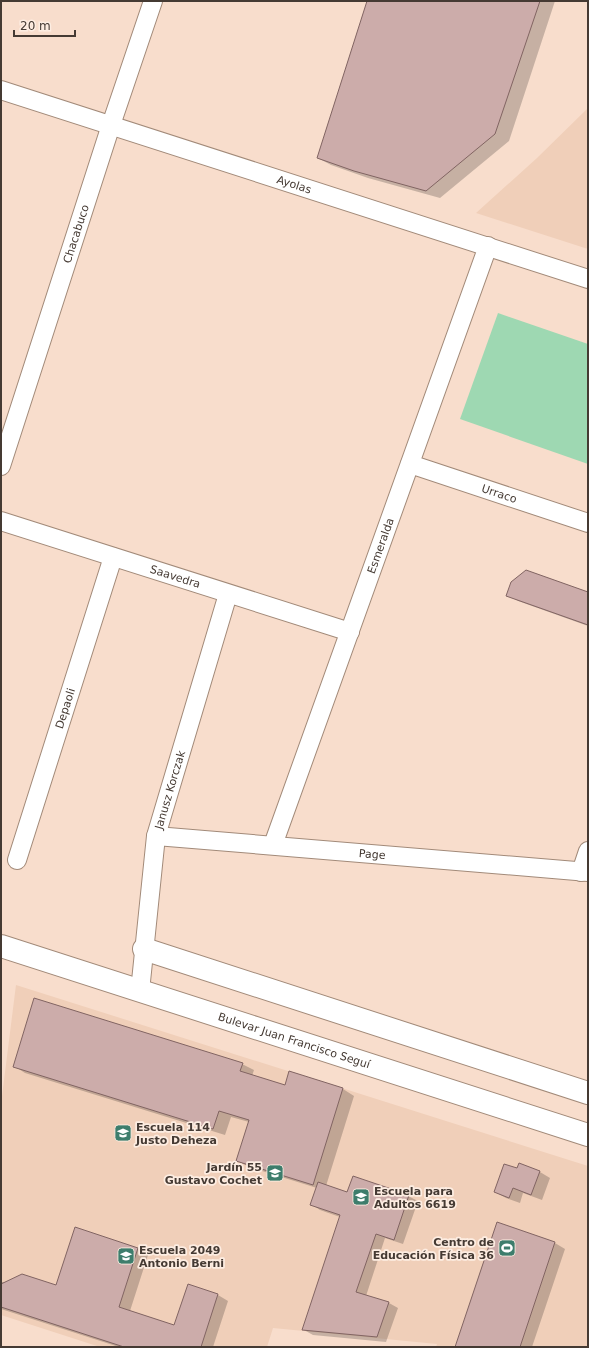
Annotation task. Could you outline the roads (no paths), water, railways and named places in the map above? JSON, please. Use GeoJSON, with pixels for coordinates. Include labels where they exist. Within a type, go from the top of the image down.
{"type":"FeatureCollection","features":[{"type":"Feature","properties":{"kind":"main road","name":"Bulevar Juan Francisco Seguí"},"geometry":{"type":"LineString","coordinates":[[1,946],[588,1135]]}},
{"type":"Feature","properties":{"kind":"main road"},"geometry":{"type":"LineString","coordinates":[[144,950],[588,1093]]}},
{"type":"Feature","properties":{"kind":"street","name":"Chacabuco"},"geometry":{"type":"LineString","coordinates":[[1,466],[8,426],[153,1]]}},
{"type":"Feature","properties":{"kind":"street","name":"Ayolas"},"geometry":{"type":"LineString","coordinates":[[1,90],[588,279]]}},
{"type":"Feature","properties":{"kind":"street","name":"Esmeralda"},"geometry":{"type":"LineString","coordinates":[[273,845],[488,246]]}},
{"type":"Feature","properties":{"kind":"street","name":"Urraco"},"geometry":{"type":"LineString","coordinates":[[410,464],[588,523]]}},
{"type":"Feature","properties":{"kind":"street","name":"Saavedra"},"geometry":{"type":"LineString","coordinates":[[1,521],[350,632]]}},
{"type":"Feature","properties":{"kind":"street","name":"Depaoli"},"geometry":{"type":"LineString","coordinates":[[17,860],[112,557]]}},
{"type":"Feature","properties":{"kind":"street","name":"Janusz Korczak"},"geometry":{"type":"LineString","coordinates":[[140,991],[156,836],[228,594]]}},
{"type":"Feature","properties":{"kind":"street","name":"Page"},"geometry":{"type":"LineString","coordinates":[[156,836],[584,872]]}},
{"type":"Feature","properties":{"kind":"street"},"geometry":{"type":"LineString","coordinates":[[584,872],[588,851]]}},
{"type":"Feature","properties":{"kind":"place","name":"Escuela 114 Justo Deheza"},"geometry":{"type":"Point","coordinates":[123,1133]}},
{"type":"Feature","properties":{"kind":"place","name":"Jardín 55 Gustavo Cochet"},"geometry":{"type":"Point","coordinates":[275,1173]}},
{"type":"Feature","properties":{"kind":"place","name":"Escuela para Adultos 6619"},"geometry":{"type":"Point","coordinates":[361,1197]}},
{"type":"Feature","properties":{"kind":"place","name":"Centro de Educación Física 36"},"geometry":{"type":"Point","coordinates":[507,1248]}},
{"type":"Feature","properties":{"kind":"place","name":"Escuela 2049 Antonio Berni"},"geometry":{"type":"Point","coordinates":[126,1256]}}]}
